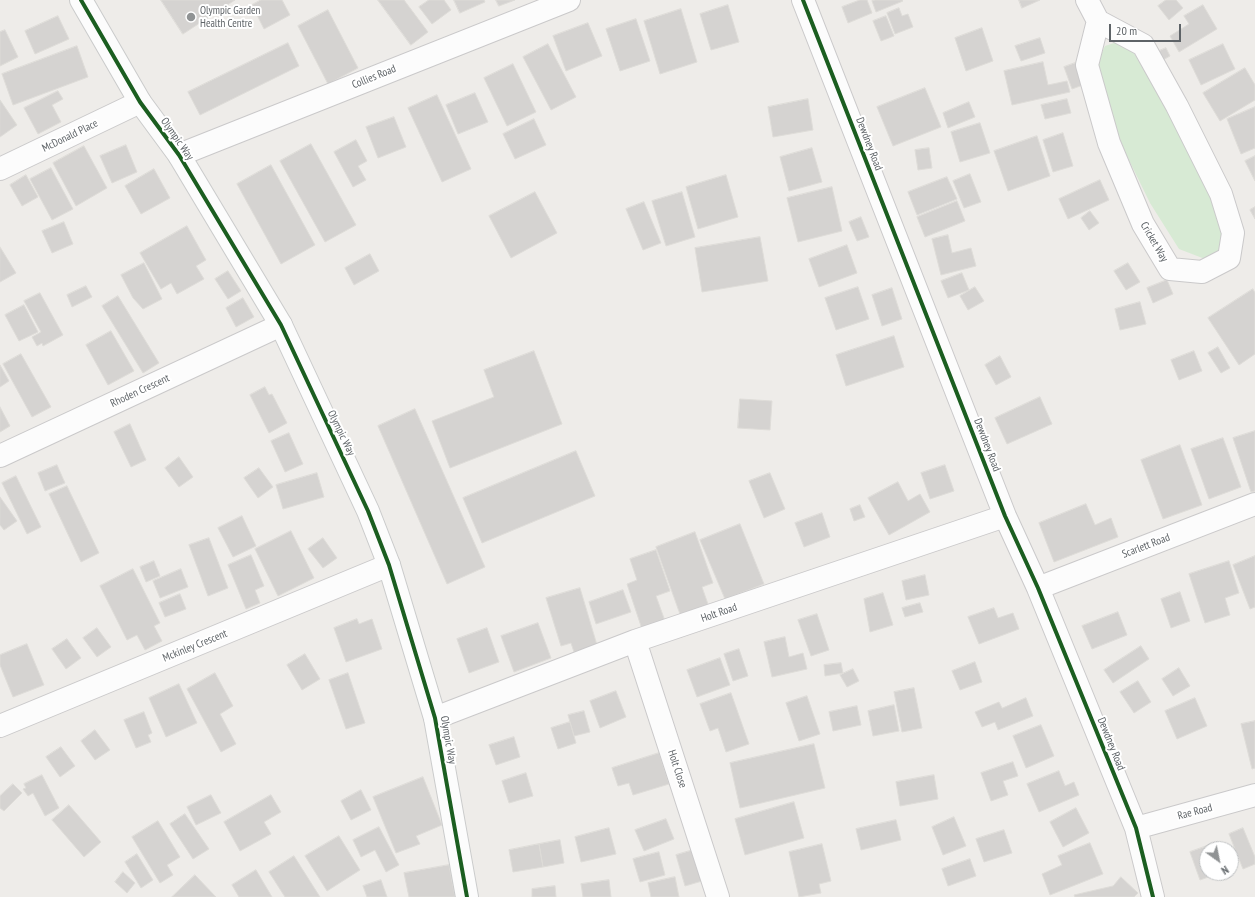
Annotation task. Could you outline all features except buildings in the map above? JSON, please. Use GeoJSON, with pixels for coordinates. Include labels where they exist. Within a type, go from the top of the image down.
{"type":"FeatureCollection","features":[{"type":"Feature","properties":{"kind":"street","name":"Olympic Way"},"geometry":{"type":"LineString","coordinates":[[81,0],[140,102],[179,155],[281,325],[368,511],[389,565],[435,718],[467,897]]}},
{"type":"Feature","properties":{"kind":"street","name":"Collies Road"},"geometry":{"type":"LineString","coordinates":[[179,155],[569,0]]}},
{"type":"Feature","properties":{"kind":"street","name":"Dewdney Road"},"geometry":{"type":"LineString","coordinates":[[802,0],[1006,516],[1038,588],[1136,828],[1153,897]]}},
{"type":"Feature","properties":{"kind":"street"},"geometry":{"type":"LineString","coordinates":[[1087,0],[1098,21]]}},
{"type":"Feature","properties":{"kind":"street","name":"Cricket Way"},"geometry":{"type":"LineString","coordinates":[[1098,21],[1143,45],[1178,106],[1221,194],[1233,233],[1229,258],[1202,272],[1170,269],[1143,224],[1109,143],[1087,65],[1098,21]]}},
{"type":"Feature","properties":{"kind":"street","name":"McDonald Place"},"geometry":{"type":"LineString","coordinates":[[0,170],[140,102]]}},
{"type":"Feature","properties":{"kind":"street","name":"Rhoden Crescent"},"geometry":{"type":"LineString","coordinates":[[0,456],[281,325]]}},
{"type":"Feature","properties":{"kind":"street","name":"Scarlett Road"},"geometry":{"type":"LineString","coordinates":[[1038,588],[1255,504]]}},
{"type":"Feature","properties":{"kind":"street","name":"Holt Road"},"geometry":{"type":"LineString","coordinates":[[435,718],[635,641],[1006,516]]}},
{"type":"Feature","properties":{"kind":"street","name":"Mckinley Crescent"},"geometry":{"type":"LineString","coordinates":[[0,726],[389,565]]}},
{"type":"Feature","properties":{"kind":"street","name":"Holt Close"},"geometry":{"type":"LineString","coordinates":[[635,641],[718,897]]}},
{"type":"Feature","properties":{"kind":"street","name":"Rae Road"},"geometry":{"type":"LineString","coordinates":[[1136,828],[1255,795]]}},
{"type":"Feature","properties":{"kind":"green space"},"geometry":{"type":"Polygon","coordinates":[[[1117,42],[1128,46],[1147,75],[1208,190],[1218,212],[1223,228],[1222,242],[1218,253],[1205,259],[1179,249],[1150,203],[1125,152],[1105,99],[1098,61],[1105,46],[1117,42]]]}},
{"type":"Feature","properties":{"kind":"cycle path"},"geometry":{"type":"LineString","coordinates":[[81,0],[140,102],[179,155],[281,325],[368,511],[389,565],[435,718],[467,897]]}},
{"type":"Feature","properties":{"kind":"cycle path"},"geometry":{"type":"LineString","coordinates":[[803,0],[1005,516],[1038,588],[1136,828],[1153,897]]}},
{"type":"Feature","properties":{"kind":"place","name":"Olympic Garden Health Centre"},"geometry":{"type":"Point","coordinates":[191,17]}}]}
